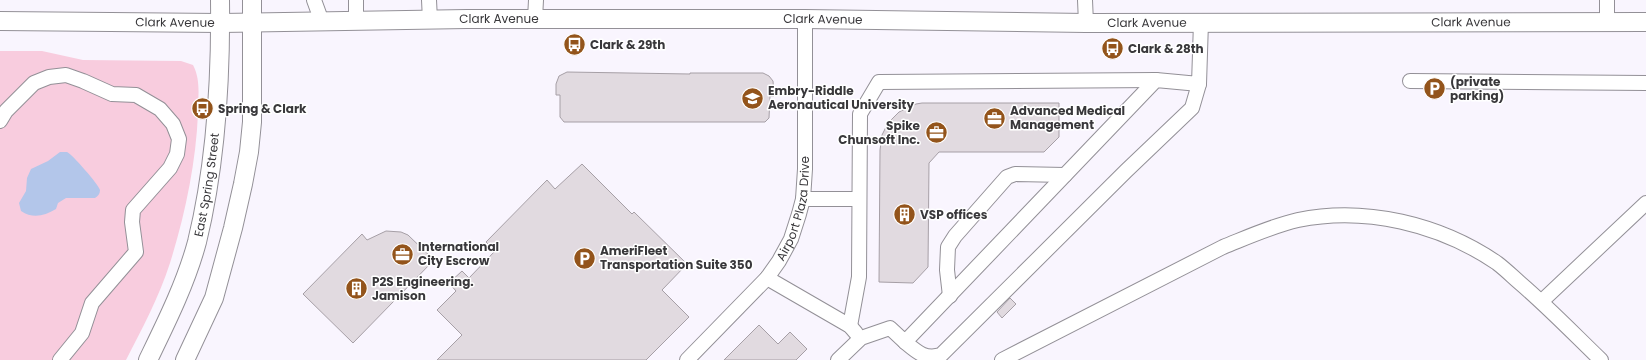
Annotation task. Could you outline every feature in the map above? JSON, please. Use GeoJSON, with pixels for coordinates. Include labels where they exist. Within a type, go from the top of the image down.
{"type":"FeatureCollection","features":[{"type":"Feature","properties":{"kind":"main road","name":"East Spring Street"},"geometry":{"type":"LineString","coordinates":[[148,360],[172,312],[196,243],[209,184],[216,123],[220,0]]}},
{"type":"Feature","properties":{"kind":"main road"},"geometry":{"type":"LineString","coordinates":[[185,360],[214,298],[230,241],[249,152],[259,22],[252,0]]}},
{"type":"Feature","properties":{"kind":"main road","name":"Clark Avenue"},"geometry":{"type":"LineString","coordinates":[[0,21],[220,23],[430,20],[805,19],[1086,23],[1646,22]]}},
{"type":"Feature","properties":{"kind":"street"},"geometry":{"type":"LineString","coordinates":[[314,0],[317,22]]}},
{"type":"Feature","properties":{"kind":"street"},"geometry":{"type":"LineString","coordinates":[[356,0],[356,21]]}},
{"type":"Feature","properties":{"kind":"street"},"geometry":{"type":"LineString","coordinates":[[429,0],[430,20]]}},
{"type":"Feature","properties":{"kind":"street"},"geometry":{"type":"LineString","coordinates":[[535,20],[536,0]]}},
{"type":"Feature","properties":{"kind":"street"},"geometry":{"type":"LineString","coordinates":[[1085,0],[1086,23]]}},
{"type":"Feature","properties":{"kind":"street"},"geometry":{"type":"LineString","coordinates":[[1607,0],[1607,23]]}},
{"type":"Feature","properties":{"kind":"street","name":"Airport Plaza Drive"},"geometry":{"type":"LineString","coordinates":[[687,360],[766,278],[779,261],[791,239],[803,199],[805,169],[805,19]]}},
{"type":"Feature","properties":{"kind":"street"},"geometry":{"type":"LineString","coordinates":[[838,360],[861,338],[890,328],[905,342],[924,356],[933,358],[941,355],[1103,193],[1192,108],[1199,84],[1201,22]]}},
{"type":"Feature","properties":{"kind":"street"},"geometry":{"type":"LineString","coordinates":[[0,121],[6,111],[34,83],[49,77],[66,75],[112,94],[136,95],[160,109],[173,124],[179,139],[177,154],[170,168],[133,210],[132,222],[136,252],[92,303],[82,332],[60,360]]}},
{"type":"Feature","properties":{"kind":"street"},"geometry":{"type":"LineString","coordinates":[[850,326],[859,277],[860,114],[879,82],[1156,80],[1199,84]]}},
{"type":"Feature","properties":{"kind":"street"},"geometry":{"type":"LineString","coordinates":[[905,342],[1156,80]]}},
{"type":"Feature","properties":{"kind":"street"},"geometry":{"type":"LineString","coordinates":[[1410,81],[1646,83]]}},
{"type":"Feature","properties":{"kind":"street"},"geometry":{"type":"LineString","coordinates":[[950,296],[947,270],[948,247],[955,236],[1007,177],[1015,174],[1065,175]]}},
{"type":"Feature","properties":{"kind":"street"},"geometry":{"type":"LineString","coordinates":[[803,199],[859,199]]}},
{"type":"Feature","properties":{"kind":"street"},"geometry":{"type":"LineString","coordinates":[[1542,301],[1646,203]]}},
{"type":"Feature","properties":{"kind":"street"},"geometry":{"type":"LineString","coordinates":[[1002,360],[1223,247],[1260,231],[1298,220],[1334,216],[1373,217],[1410,223],[1440,232],[1472,248],[1498,264],[1542,301],[1601,360]]}},
{"type":"Feature","properties":{"kind":"street"},"geometry":{"type":"LineString","coordinates":[[766,278],[850,326],[861,338]]}},
{"type":"Feature","properties":{"kind":"shaded area"},"geometry":{"type":"Polygon","coordinates":[[[0,51],[42,51],[83,60],[181,61],[193,65],[196,71],[198,89],[197,132],[185,208],[166,276],[150,313],[126,360],[0,360],[0,51]]]}},
{"type":"Feature","properties":{"kind":"water"},"geometry":{"type":"Polygon","coordinates":[[[60,152],[67,152],[70,154],[90,176],[100,190],[99,195],[95,198],[66,198],[58,203],[56,209],[43,215],[34,216],[21,211],[19,203],[26,191],[27,178],[31,169],[48,161],[60,152]]]}},
{"type":"Feature","properties":{"kind":"building"},"geometry":{"type":"Polygon","coordinates":[[[567,72],[690,74],[763,73],[769,76],[773,81],[774,96],[770,96],[769,118],[765,122],[564,122],[560,117],[560,95],[556,95],[556,84],[559,76],[567,72]]]}},
{"type":"Feature","properties":{"kind":"building","name":"VSP offices"},"geometry":{"type":"Polygon","coordinates":[[[1059,103],[1059,137],[1044,152],[939,152],[929,163],[928,267],[913,283],[879,282],[880,150],[882,135],[888,123],[899,112],[916,104],[1059,103]]]}},
{"type":"Feature","properties":{"kind":"building","name":"AmeriFleet Transportation Suite 350"},"geometry":{"type":"Polygon","coordinates":[[[582,164],[632,214],[634,212],[687,264],[662,290],[689,317],[646,360],[437,360],[462,335],[437,310],[456,291],[449,283],[462,271],[469,278],[495,251],[486,242],[547,180],[555,189],[582,164]]]}},
{"type":"Feature","properties":{"kind":"building","name":"P2S Engineering. Jamison"},"geometry":{"type":"Polygon","coordinates":[[[386,231],[401,232],[408,235],[434,260],[353,343],[303,294],[362,234],[367,240],[386,231]]]}},
{"type":"Feature","properties":{"kind":"building"},"geometry":{"type":"Polygon","coordinates":[[[1010,298],[1016,304],[1002,318],[997,312],[1010,298]]]}},
{"type":"Feature","properties":{"kind":"building"},"geometry":{"type":"Polygon","coordinates":[[[759,325],[778,344],[790,332],[807,349],[796,360],[724,360],[759,325]]]}},
{"type":"Feature","properties":{"kind":"place","name":"Clark & 29th"},"geometry":{"type":"Point","coordinates":[574,45]}},
{"type":"Feature","properties":{"kind":"place","name":"Clark & 28th"},"geometry":{"type":"Point","coordinates":[1112,49]}},
{"type":"Feature","properties":{"kind":"place","name":"(private parking)"},"geometry":{"type":"Point","coordinates":[1434,89]}},
{"type":"Feature","properties":{"kind":"place","name":"Embry-Riddle Aeronautical University"},"geometry":{"type":"Point","coordinates":[753,98]}},
{"type":"Feature","properties":{"kind":"place","name":"Spring & Clark"},"geometry":{"type":"Point","coordinates":[202,109]}},
{"type":"Feature","properties":{"kind":"place","name":"Advanced Medical Management"},"geometry":{"type":"Point","coordinates":[994,118]}},
{"type":"Feature","properties":{"kind":"place","name":"Spike Chunsoft Inc."},"geometry":{"type":"Point","coordinates":[936,133]}},
{"type":"Feature","properties":{"kind":"place","name":"VSP offices"},"geometry":{"type":"Point","coordinates":[904,215]}},
{"type":"Feature","properties":{"kind":"place","name":"International City Escrow"},"geometry":{"type":"Point","coordinates":[403,254]}},
{"type":"Feature","properties":{"kind":"place","name":"AmeriFleet Transportation Suite 350"},"geometry":{"type":"Point","coordinates":[585,258]}},
{"type":"Feature","properties":{"kind":"place","name":"P2S Engineering. Jamison"},"geometry":{"type":"Point","coordinates":[357,289]}}]}
